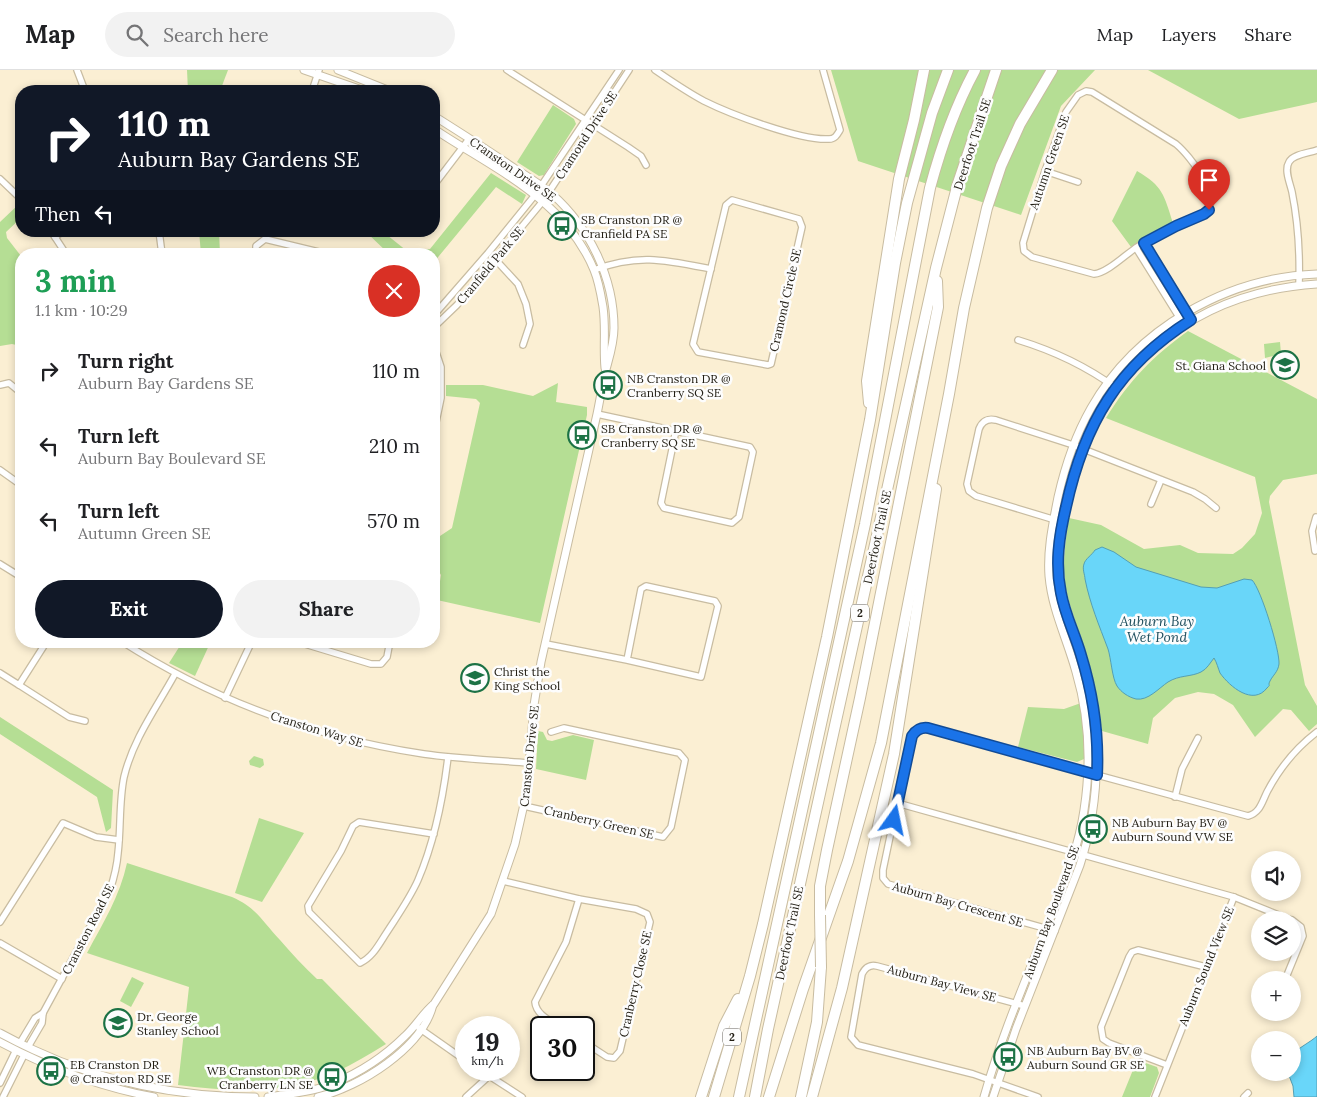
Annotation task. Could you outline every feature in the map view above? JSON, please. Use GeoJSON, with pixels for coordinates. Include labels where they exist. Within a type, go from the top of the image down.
{"type":"FeatureCollection","features":[{"type":"Feature","properties":{"kind":"highway"},"geometry":{"type":"LineString","coordinates":[[870,420],[867,381],[887,248],[899,179],[924,70]]}},
{"type":"Feature","properties":{"kind":"highway","name":"2"},"geometry":{"type":"LineString","coordinates":[[714,1097],[750,976],[825,646],[870,420],[907,203],[930,121],[948,70]]}},
{"type":"Feature","properties":{"kind":"highway"},"geometry":{"type":"LineString","coordinates":[[739,1097],[866,524],[930,188],[938,157],[952,118],[975,70]]}},
{"type":"Feature","properties":{"kind":"highway","name":"Deerfoot Trail SE"},"geometry":{"type":"LineString","coordinates":[[755,1097],[768,1029],[936,268],[958,183],[996,70]]}},
{"type":"Feature","properties":{"kind":"highway"},"geometry":{"type":"LineString","coordinates":[[769,1097],[808,974],[848,861],[881,744],[964,308],[986,208],[1001,166],[1020,124],[1052,70]]}},
{"type":"Feature","properties":{"kind":"highway"},"geometry":{"type":"LineString","coordinates":[[801,1097],[817,1022],[821,967],[820,886],[860,698],[938,306],[936,268]]}},
{"type":"Feature","properties":{"kind":"highway"},"geometry":{"type":"LineString","coordinates":[[812,1097],[842,988],[894,754],[945,429],[943,419]]}},
{"type":"Feature","properties":{"kind":"highway"},"geometry":{"type":"LineString","coordinates":[[701,1097],[724,1026],[750,976]]}},
{"type":"Feature","properties":{"kind":"street"},"geometry":{"type":"LineString","coordinates":[[77,70],[83,85]]}},
{"type":"Feature","properties":{"kind":"street"},"geometry":{"type":"LineString","coordinates":[[304,70],[318,72],[349,85]]}},
{"type":"Feature","properties":{"kind":"street"},"geometry":{"type":"LineString","coordinates":[[338,70],[375,85]]}},
{"type":"Feature","properties":{"kind":"street"},"geometry":{"type":"LineString","coordinates":[[507,70],[641,156],[646,165]]}},
{"type":"Feature","properties":{"kind":"street","name":"Cramond Drive SE"},"geometry":{"type":"LineString","coordinates":[[536,195],[618,70]]}},
{"type":"Feature","properties":{"kind":"street","name":"Cramond Drive SE"},"geometry":{"type":"LineString","coordinates":[[543,201],[629,70]]}},
{"type":"Feature","properties":{"kind":"street"},"geometry":{"type":"LineString","coordinates":[[655,70],[702,100],[727,111],[789,132],[830,139],[836,136],[840,130],[823,70]]}},
{"type":"Feature","properties":{"kind":"street"},"geometry":{"type":"LineString","coordinates":[[314,85],[318,72]]}},
{"type":"Feature","properties":{"kind":"street","name":"Autumn Green SE"},"geometry":{"type":"LineString","coordinates":[[1086,91],[1092,92],[1176,144],[1186,153],[1201,174],[1211,200],[1211,207],[1204,214],[1144,243],[1101,273],[1094,274],[1032,257],[1026,254],[1023,247],[1045,171],[1066,112],[1078,95],[1086,91]]}},
{"type":"Feature","properties":{"kind":"street","name":"Cranston Drive SE"},"geometry":{"type":"LineString","coordinates":[[318,1097],[335,1095],[396,1056],[412,1042],[426,1010],[434,1004],[491,914],[504,881],[524,806],[534,705],[546,644],[598,414],[614,330],[613,311],[603,267],[590,241],[571,214],[542,186],[440,120]]}},
{"type":"Feature","properties":{"kind":"street","name":"Cranston Drive SE"},"geometry":{"type":"LineString","coordinates":[[440,133],[536,195],[555,211],[572,232],[594,270],[603,310],[605,374]]}},
{"type":"Feature","properties":{"kind":"street"},"geometry":{"type":"LineString","coordinates":[[440,177],[469,139]]}},
{"type":"Feature","properties":{"kind":"street"},"geometry":{"type":"LineString","coordinates":[[1299,285],[1297,227],[1287,169],[1292,158],[1317,150]]}},
{"type":"Feature","properties":{"kind":"street"},"geometry":{"type":"LineString","coordinates":[[1045,171],[1078,182]]}},
{"type":"Feature","properties":{"kind":"street"},"geometry":{"type":"LineString","coordinates":[[0,179],[15,193]]}},
{"type":"Feature","properties":{"kind":"street","name":"Cranfield Park SE"},"geometry":{"type":"LineString","coordinates":[[440,310],[536,195]]}},
{"type":"Feature","properties":{"kind":"street","name":"Cramond Circle SE"},"geometry":{"type":"LineString","coordinates":[[732,200],[798,219],[802,227],[771,364],[698,352],[692,344],[711,268],[726,205],[732,200]]}},
{"type":"Feature","properties":{"kind":"street","name":"Cranfield Park SE"},"geometry":{"type":"LineString","coordinates":[[440,321],[457,305],[543,201]]}},
{"type":"Feature","properties":{"kind":"street"},"geometry":{"type":"LineString","coordinates":[[55,237],[62,248]]}},
{"type":"Feature","properties":{"kind":"street"},"geometry":{"type":"LineString","coordinates":[[256,248],[265,239],[302,248]]}},
{"type":"Feature","properties":{"kind":"street"},"geometry":{"type":"LineString","coordinates":[[1144,243],[1191,320]]}},
{"type":"Feature","properties":{"kind":"street"},"geometry":{"type":"LineString","coordinates":[[1136,248],[1184,325]]}},
{"type":"Feature","properties":{"kind":"street"},"geometry":{"type":"LineString","coordinates":[[488,253],[518,284],[526,304],[530,324],[523,345]]}},
{"type":"Feature","properties":{"kind":"street"},"geometry":{"type":"LineString","coordinates":[[594,270],[641,258],[664,259],[711,268]]}},
{"type":"Feature","properties":{"kind":"street","name":"Auburn Bay Boulevard SE"},"geometry":{"type":"LineString","coordinates":[[984,1097],[1016,1004],[1074,852],[1084,811],[1088,772],[1083,702],[1050,588],[1049,555],[1053,520],[1062,480],[1073,445],[1091,408],[1108,383],[1140,347],[1186,312],[1214,298],[1246,286],[1268,280],[1317,274]]}},
{"type":"Feature","properties":{"kind":"street","name":"Auburn Bay Boulevard SE"},"geometry":{"type":"LineString","coordinates":[[993,1097],[1025,1006],[1084,855],[1093,813],[1097,775],[1096,732],[1090,690],[1082,658],[1060,592],[1058,564],[1062,522],[1073,475],[1082,448],[1098,416],[1116,388],[1145,356],[1191,320],[1209,310],[1267,290],[1317,284]]}},
{"type":"Feature","properties":{"kind":"street"},"geometry":{"type":"LineString","coordinates":[[1018,340],[1064,357],[1088,369],[1116,388]]}},
{"type":"Feature","properties":{"kind":"street"},"geometry":{"type":"LineString","coordinates":[[440,364],[440,402]]}},
{"type":"Feature","properties":{"kind":"street"},"geometry":{"type":"LineString","coordinates":[[0,385],[9,383],[15,388]]}},
{"type":"Feature","properties":{"kind":"street"},"geometry":{"type":"LineString","coordinates":[[598,414],[676,430],[750,447],[753,452],[739,516],[732,523],[664,508],[660,503],[676,430]]}},
{"type":"Feature","properties":{"kind":"street"},"geometry":{"type":"LineString","coordinates":[[1062,522],[970,493],[967,484],[980,427],[986,421],[992,419],[1082,448],[1202,496],[1216,508]]}},
{"type":"Feature","properties":{"kind":"street"},"geometry":{"type":"LineString","coordinates":[[0,470],[15,481]]}},
{"type":"Feature","properties":{"kind":"street"},"geometry":{"type":"LineString","coordinates":[[1151,504],[1161,480]]}},
{"type":"Feature","properties":{"kind":"street"},"geometry":{"type":"LineString","coordinates":[[1316,517],[1312,531],[1317,560]]}},
{"type":"Feature","properties":{"kind":"street"},"geometry":{"type":"LineString","coordinates":[[0,564],[15,573]]}},
{"type":"Feature","properties":{"kind":"street"},"geometry":{"type":"LineString","coordinates":[[546,644],[701,677],[718,606],[715,601],[646,586],[641,589],[627,660]]}},
{"type":"Feature","properties":{"kind":"street"},"geometry":{"type":"LineString","coordinates":[[19,685],[43,648]]}},
{"type":"Feature","properties":{"kind":"street","name":"Cranston Way SE"},"geometry":{"type":"LineString","coordinates":[[131,648],[176,674],[225,698],[302,727],[345,739],[393,749],[448,757],[529,763]]}},
{"type":"Feature","properties":{"kind":"street"},"geometry":{"type":"LineString","coordinates":[[225,698],[249,648]]}},
{"type":"Feature","properties":{"kind":"street"},"geometry":{"type":"LineString","coordinates":[[318,648],[371,664],[382,664],[387,657],[389,648]]}},
{"type":"Feature","properties":{"kind":"street"},"geometry":{"type":"LineString","coordinates":[[0,673],[69,717],[85,721]]}},
{"type":"Feature","properties":{"kind":"street","name":"Cranston Road SE"},"geometry":{"type":"LineString","coordinates":[[0,1083],[16,1050],[35,1018],[42,1013],[62,979],[110,890],[116,872],[122,788],[129,759],[176,674]]}},
{"type":"Feature","properties":{"kind":"street","name":"Cranberry Green SE"},"geometry":{"type":"LineString","coordinates":[[524,806],[663,837],[671,827],[684,760],[679,753],[564,728],[551,732]]}},
{"type":"Feature","properties":{"kind":"street"},"geometry":{"type":"LineString","coordinates":[[1074,852],[897,804],[912,736],[920,728],[928,728],[1245,816],[1252,815],[1259,809],[1272,782],[1288,759],[1317,732]]}},
{"type":"Feature","properties":{"kind":"street"},"geometry":{"type":"LineString","coordinates":[[1175,796],[1182,769],[1198,738]]}},
{"type":"Feature","properties":{"kind":"street"},"geometry":{"type":"LineString","coordinates":[[434,834],[359,822],[353,826],[341,852],[308,906],[309,912],[360,962],[369,959],[401,911],[418,881],[434,834],[443,801],[448,757]]}},
{"type":"Feature","properties":{"kind":"street","name":"Auburn Bay Crescent SE"},"geometry":{"type":"LineString","coordinates":[[897,804],[883,870],[883,878],[888,884],[1055,931]]}},
{"type":"Feature","properties":{"kind":"street"},"geometry":{"type":"LineString","coordinates":[[0,922],[64,823],[96,836],[119,840]]}},
{"type":"Feature","properties":{"kind":"street","name":"Auburn Sound View SE"},"geometry":{"type":"LineString","coordinates":[[1074,852],[1234,897],[1155,1097]]}},
{"type":"Feature","properties":{"kind":"street","name":"Cranberry Close SE"},"geometry":{"type":"LineString","coordinates":[[504,881],[642,910],[647,914],[650,922],[620,1051],[614,1058],[607,1057],[595,1049]]}},
{"type":"Feature","properties":{"kind":"street"},"geometry":{"type":"LineString","coordinates":[[1234,897],[1269,911]]}},
{"type":"Feature","properties":{"kind":"street"},"geometry":{"type":"LineString","coordinates":[[543,1016],[536,1008],[536,1002],[566,942],[579,898]]}},
{"type":"Feature","properties":{"kind":"street"},"geometry":{"type":"LineString","coordinates":[[1301,926],[1303,936],[1301,941]]}},
{"type":"Feature","properties":{"kind":"street"},"geometry":{"type":"LineString","coordinates":[[0,942],[62,979]]}},
{"type":"Feature","properties":{"kind":"street"},"geometry":{"type":"LineString","coordinates":[[1167,1065],[1103,1039],[1101,1027],[1116,989],[1129,957],[1132,952],[1138,950],[1206,967]]}},
{"type":"Feature","properties":{"kind":"street","name":"Auburn Bay View SE"},"geometry":{"type":"LineString","coordinates":[[989,1079],[858,1045],[854,1042],[851,1033],[862,974],[868,967],[877,966],[1025,1006]]}},
{"type":"Feature","properties":{"kind":"street","name":"Cranston Road SE"},"geometry":{"type":"LineString","coordinates":[[2,1097],[42,1023],[42,1013]]}},
{"type":"Feature","properties":{"kind":"street"},"geometry":{"type":"LineString","coordinates":[[418,1028],[455,1053]]}},
{"type":"Feature","properties":{"kind":"street","name":"Cranston Drive SE"},"geometry":{"type":"LineString","coordinates":[[268,1097],[301,1092],[331,1084],[378,1058],[418,1028]]}},
{"type":"Feature","properties":{"kind":"street"},"geometry":{"type":"LineString","coordinates":[[0,1033],[28,1048],[70,1064],[167,1094],[255,1097]]}},
{"type":"Feature","properties":{"kind":"street"},"geometry":{"type":"LineString","coordinates":[[0,1042],[64,1072],[96,1083],[154,1097]]}},
{"type":"Feature","properties":{"kind":"street"},"geometry":{"type":"LineString","coordinates":[[989,1079],[1038,1097]]}},
{"type":"Feature","properties":{"kind":"street"},"geometry":{"type":"LineString","coordinates":[[466,1097],[484,1081]]}},
{"type":"Feature","properties":{"kind":"street"},"geometry":{"type":"LineString","coordinates":[[497,1081],[522,1097]]}},
{"type":"Feature","properties":{"kind":"street"},"geometry":{"type":"LineString","coordinates":[[331,1084],[335,1095]]}},
{"type":"Feature","properties":{"kind":"green space"},"geometry":{"type":"Polygon","coordinates":[[[187,70],[228,70],[222,85],[188,85],[187,70]]]}},
{"type":"Feature","properties":{"kind":"green space"},"geometry":{"type":"Polygon","coordinates":[[[831,70],[1095,70],[1061,106],[1021,215],[858,161],[831,70]]]}},
{"type":"Feature","properties":{"kind":"green space"},"geometry":{"type":"Polygon","coordinates":[[[1148,70],[1317,70],[1317,102],[1239,119],[1148,70]]]}},
{"type":"Feature","properties":{"kind":"green space"},"geometry":{"type":"Polygon","coordinates":[[[553,105],[574,119],[576,124],[544,175],[539,176],[517,162],[553,105]]]}},
{"type":"Feature","properties":{"kind":"green space"},"geometry":{"type":"Polygon","coordinates":[[[1137,171],[1146,176],[1161,192],[1173,223],[1131,247],[1112,221],[1137,171]]]}},
{"type":"Feature","properties":{"kind":"green space"},"geometry":{"type":"Polygon","coordinates":[[[491,173],[526,195],[522,204],[496,187],[440,255],[440,248],[431,248],[491,173]]]}},
{"type":"Feature","properties":{"kind":"green space"},"geometry":{"type":"Polygon","coordinates":[[[15,208],[15,224],[6,232],[7,238],[15,248],[15,345],[0,346],[0,222],[15,208]]]}},
{"type":"Feature","properties":{"kind":"green space"},"geometry":{"type":"Polygon","coordinates":[[[200,237],[219,237],[220,248],[200,248],[200,237]]]}},
{"type":"Feature","properties":{"kind":"green space"},"geometry":{"type":"Polygon","coordinates":[[[371,237],[390,237],[403,248],[383,248],[371,237]]]}},
{"type":"Feature","properties":{"kind":"green space"},"geometry":{"type":"Polygon","coordinates":[[[1188,331],[1317,399],[1317,474],[1283,480],[1270,496],[1269,502],[1305,685],[1317,706],[1317,724],[1309,731],[1291,710],[1283,709],[1255,737],[1233,705],[1214,694],[1198,692],[1175,698],[1153,718],[1148,744],[1102,731],[1092,674],[1065,585],[1064,556],[1069,518],[1101,525],[1144,549],[1180,545],[1198,553],[1233,554],[1242,548],[1255,534],[1262,513],[1255,477],[1106,418],[1142,370],[1188,331]]]}},
{"type":"Feature","properties":{"kind":"green space"},"geometry":{"type":"Polygon","coordinates":[[[1280,342],[1281,354],[1265,358],[1264,344],[1280,342]]]}},
{"type":"Feature","properties":{"kind":"green space"},"geometry":{"type":"Polygon","coordinates":[[[558,383],[556,402],[587,407],[587,415],[540,623],[440,601],[440,536],[452,528],[480,403],[476,399],[446,396],[446,385],[483,385],[533,396],[558,383]]]}},
{"type":"Feature","properties":{"kind":"green space"},"geometry":{"type":"Polygon","coordinates":[[[179,648],[208,648],[195,676],[169,663],[179,648]]]}},
{"type":"Feature","properties":{"kind":"green space"},"geometry":{"type":"Polygon","coordinates":[[[1081,703],[1084,759],[1077,762],[1018,747],[1028,707],[1064,709],[1081,703]]]}},
{"type":"Feature","properties":{"kind":"green space"},"geometry":{"type":"Polygon","coordinates":[[[0,717],[113,790],[111,828],[106,832],[97,797],[0,734],[0,717]]]}},
{"type":"Feature","properties":{"kind":"green space"},"geometry":{"type":"Polygon","coordinates":[[[538,731],[543,732],[547,740],[552,741],[573,735],[594,740],[586,780],[536,769],[538,731]]]}},
{"type":"Feature","properties":{"kind":"green space"},"geometry":{"type":"Polygon","coordinates":[[[254,756],[263,759],[264,765],[260,768],[250,765],[249,761],[254,756]]]}},
{"type":"Feature","properties":{"kind":"green space"},"geometry":{"type":"Polygon","coordinates":[[[259,818],[304,833],[262,902],[235,893],[259,818]]]}},
{"type":"Feature","properties":{"kind":"green space"},"geometry":{"type":"Polygon","coordinates":[[[127,863],[241,901],[259,916],[307,970],[317,979],[322,979],[386,1044],[336,1072],[297,1085],[258,1090],[238,1090],[178,1085],[189,987],[87,953],[120,887],[127,863]]]}},
{"type":"Feature","properties":{"kind":"green space"},"geometry":{"type":"Polygon","coordinates":[[[132,977],[144,983],[131,1007],[120,1001],[132,977]]]}},
{"type":"Feature","properties":{"kind":"green space"},"geometry":{"type":"Polygon","coordinates":[[[1137,1060],[1157,1067],[1159,1073],[1150,1097],[1122,1097],[1137,1060]]]}},
{"type":"Feature","properties":{"kind":"water","name":"Auburn Bay Wet Pond"},"geometry":{"type":"Polygon","coordinates":[[[1102,547],[1114,552],[1136,567],[1201,587],[1217,588],[1244,579],[1252,580],[1265,607],[1278,657],[1277,671],[1268,687],[1255,695],[1242,693],[1220,673],[1214,658],[1207,668],[1201,672],[1172,680],[1145,698],[1136,699],[1123,692],[1115,682],[1108,649],[1092,606],[1083,570],[1086,560],[1095,550],[1102,547]]]}},
{"type":"Feature","properties":{"kind":"water"},"geometry":{"type":"Polygon","coordinates":[[[1317,1036],[1317,1097],[1294,1097],[1291,1081],[1301,1081],[1301,1047],[1317,1036]]]}},
{"type":"Feature","properties":{"kind":"place","name":"SB Cranston DR @ Cranfield PA SE"},"geometry":{"type":"Point","coordinates":[562,226]}},
{"type":"Feature","properties":{"kind":"place","name":"St. Giana School"},"geometry":{"type":"Point","coordinates":[1285,365]}},
{"type":"Feature","properties":{"kind":"place","name":"NB Cranston DR @ Cranberry SQ SE"},"geometry":{"type":"Point","coordinates":[608,385]}},
{"type":"Feature","properties":{"kind":"place","name":"SB Cranston DR @ Cranberry SQ SE"},"geometry":{"type":"Point","coordinates":[582,435]}},
{"type":"Feature","properties":{"kind":"place","name":"Christ the King School"},"geometry":{"type":"Point","coordinates":[475,678]}},
{"type":"Feature","properties":{"kind":"place","name":"NB Auburn Bay BV @ Auburn Sound VW SE"},"geometry":{"type":"Point","coordinates":[1093,829]}},
{"type":"Feature","properties":{"kind":"place","name":"Dr. George Stanley School"},"geometry":{"type":"Point","coordinates":[118,1023]}},
{"type":"Feature","properties":{"kind":"place","name":"NB Auburn Bay BV @ Auburn Sound GR SE"},"geometry":{"type":"Point","coordinates":[1008,1057]}},
{"type":"Feature","properties":{"kind":"place","name":"EB Cranston DR @ Cranston RD SE"},"geometry":{"type":"Point","coordinates":[51,1071]}},
{"type":"Feature","properties":{"kind":"place","name":"WB Cranston DR @ Cranberry LN SE"},"geometry":{"type":"Point","coordinates":[332,1077]}},
{"type":"Feature","properties":{"kind":"route"},"geometry":{"type":"LineString","coordinates":[[894,820],[912,736],[920,728],[928,728],[1097,775],[1097,745],[1092,698],[1082,658],[1060,592],[1058,564],[1061,530],[1073,475],[1082,448],[1108,399],[1124,378],[1145,356],[1163,340],[1191,320],[1144,243],[1209,210]]}}]}
